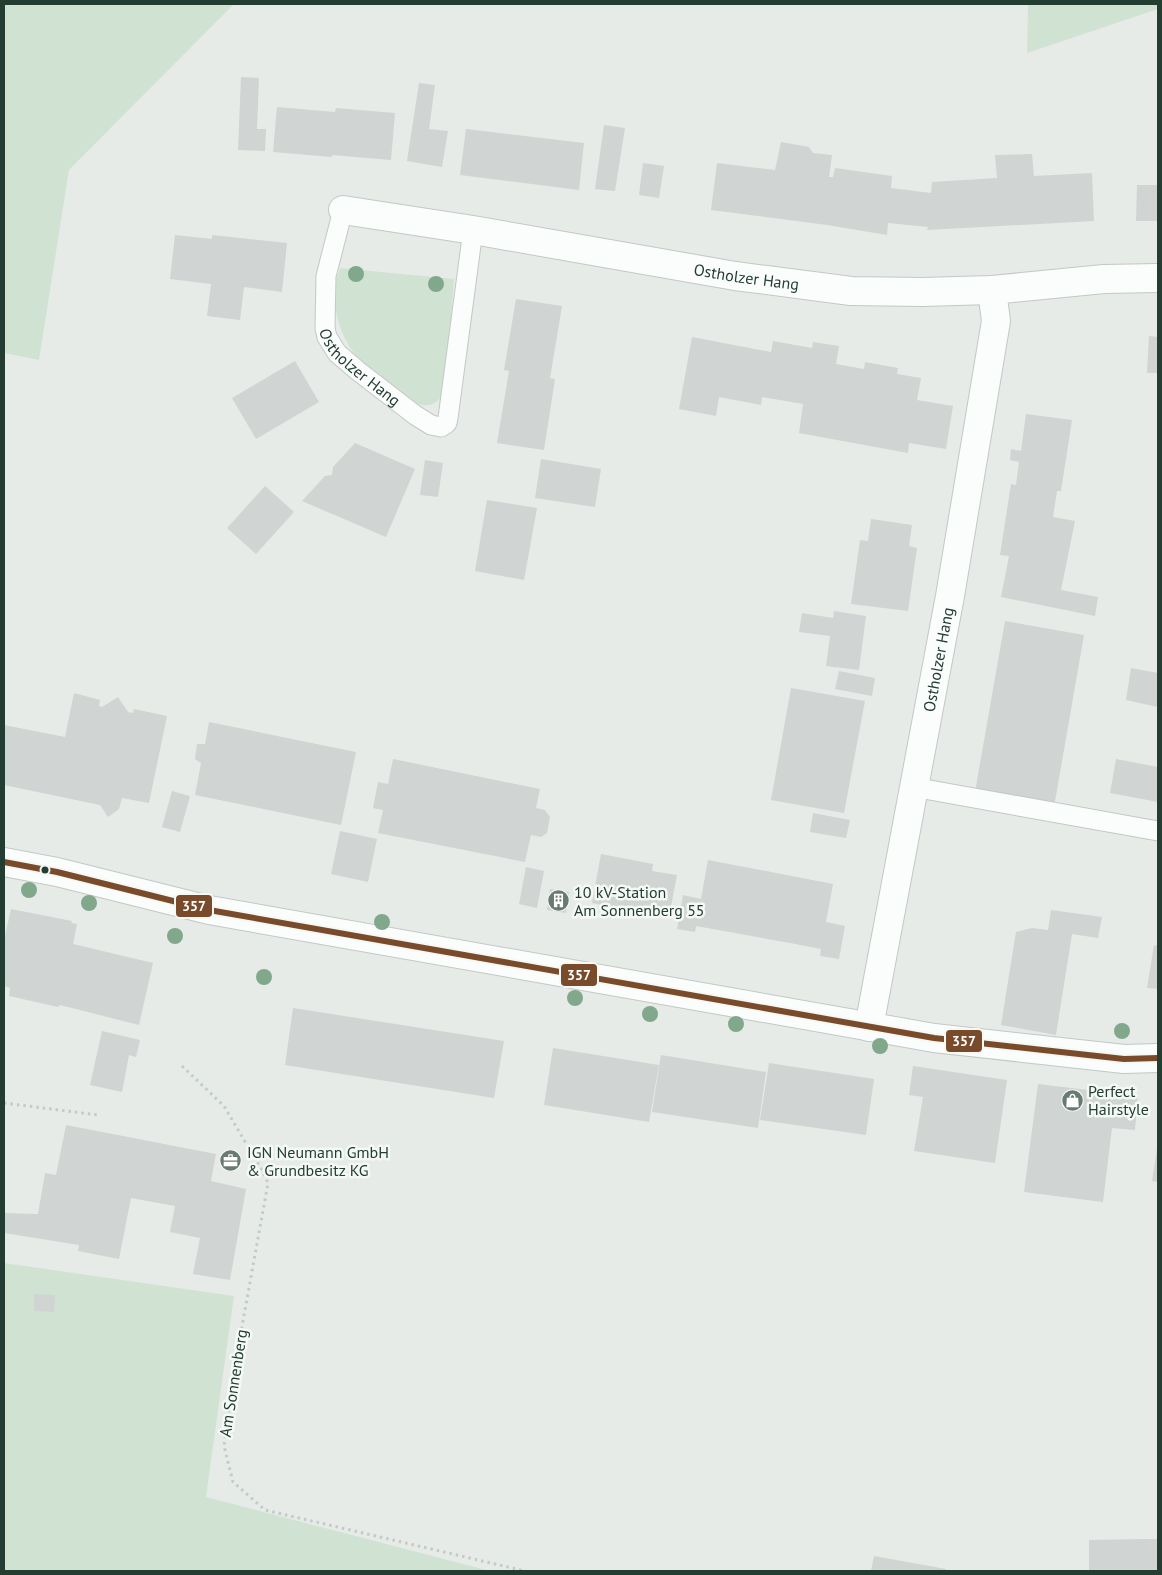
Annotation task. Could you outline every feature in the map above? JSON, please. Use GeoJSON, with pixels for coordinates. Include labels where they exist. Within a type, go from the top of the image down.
{"type":"FeatureCollection","features":[{"type":"Feature","properties":{"kind":"street","name":"Ostholzer Hang"},"geometry":{"type":"LineString","coordinates":[[343,210],[473,230],[735,276],[851,291],[922,292],[992,290],[1104,279],[1158,278]]}},
{"type":"Feature","properties":{"kind":"street","name":"Ostholzer Hang"},"geometry":{"type":"LineString","coordinates":[[868,1027],[950,596],[996,321],[992,290]]}},
{"type":"Feature","properties":{"kind":"street"},"geometry":{"type":"LineString","coordinates":[[4,862],[57,872],[209,910],[868,1027],[934,1038],[1124,1059],[1158,1058]]}},
{"type":"Feature","properties":{"kind":"lane","name":"Ostholzer Hang"},"geometry":{"type":"LineString","coordinates":[[343,210],[326,276],[325,328],[327,337],[338,353],[358,371],[415,416],[431,425],[441,427],[447,423],[448,418],[473,230]]}},
{"type":"Feature","properties":{"kind":"lane"},"geometry":{"type":"LineString","coordinates":[[913,787],[1158,831]]}},
{"type":"Feature","properties":{"kind":"path","name":"Am Sonnenberg"},"geometry":{"type":"LineString","coordinates":[[182,1066],[224,1106],[268,1183],[237,1354],[224,1446],[233,1482],[265,1510],[525,1571]]}},
{"type":"Feature","properties":{"kind":"path"},"geometry":{"type":"LineString","coordinates":[[4,1103],[98,1115]]}},
{"type":"Feature","properties":{"kind":"green space"},"geometry":{"type":"Polygon","coordinates":[[[4,4],[234,4],[69,170],[39,360],[4,353],[4,4]]]}},
{"type":"Feature","properties":{"kind":"green space"},"geometry":{"type":"Polygon","coordinates":[[[1028,4],[1158,4],[1158,9],[1027,53],[1028,4]]]}},
{"type":"Feature","properties":{"kind":"green space"},"geometry":{"type":"Polygon","coordinates":[[[340,268],[454,279],[446,386],[438,401],[431,405],[422,405],[410,399],[360,361],[353,352],[341,329],[335,305],[334,290],[340,268]]]}},
{"type":"Feature","properties":{"kind":"green space"},"geometry":{"type":"Polygon","coordinates":[[[4,1263],[234,1296],[206,1497],[490,1571],[4,1571],[4,1263]]]}},
{"type":"Feature","properties":{"kind":"building"},"geometry":{"type":"Polygon","coordinates":[[[241,77],[259,78],[257,129],[266,129],[265,151],[238,150],[241,77]]]}},
{"type":"Feature","properties":{"kind":"building"},"geometry":{"type":"Polygon","coordinates":[[[419,83],[435,85],[429,129],[448,131],[442,167],[407,161],[419,83]]]}},
{"type":"Feature","properties":{"kind":"building"},"geometry":{"type":"Polygon","coordinates":[[[277,107],[335,112],[336,108],[395,113],[391,160],[273,152],[277,107]]]}},
{"type":"Feature","properties":{"kind":"building"},"geometry":{"type":"Polygon","coordinates":[[[604,125],[625,128],[615,191],[595,189],[604,125]]]}},
{"type":"Feature","properties":{"kind":"building"},"geometry":{"type":"Polygon","coordinates":[[[466,129],[584,143],[579,190],[460,175],[466,129]]]}},
{"type":"Feature","properties":{"kind":"building"},"geometry":{"type":"Polygon","coordinates":[[[781,142],[809,147],[813,153],[832,155],[829,177],[833,177],[835,168],[892,176],[891,188],[931,193],[932,182],[997,178],[995,155],[1032,154],[1034,176],[1092,173],[1094,221],[927,230],[928,227],[888,223],[887,235],[711,210],[717,163],[775,170],[781,142]]]}},
{"type":"Feature","properties":{"kind":"building"},"geometry":{"type":"Polygon","coordinates":[[[643,163],[664,166],[659,198],[639,195],[643,163]]]}},
{"type":"Feature","properties":{"kind":"building"},"geometry":{"type":"Polygon","coordinates":[[[1137,185],[1158,185],[1158,221],[1136,221],[1137,185]]]}},
{"type":"Feature","properties":{"kind":"building"},"geometry":{"type":"Polygon","coordinates":[[[175,235],[212,239],[212,235],[287,243],[282,292],[244,287],[240,320],[207,316],[211,284],[170,279],[175,235]]]}},
{"type":"Feature","properties":{"kind":"building"},"geometry":{"type":"Polygon","coordinates":[[[516,299],[562,306],[550,378],[555,379],[544,450],[497,443],[509,371],[504,370],[516,299]]]}},
{"type":"Feature","properties":{"kind":"building"},"geometry":{"type":"Polygon","coordinates":[[[1149,336],[1158,337],[1158,373],[1147,373],[1149,336]]]}},
{"type":"Feature","properties":{"kind":"building"},"geometry":{"type":"Polygon","coordinates":[[[692,337],[771,352],[773,341],[812,348],[813,342],[839,346],[836,364],[864,369],[865,362],[898,368],[897,374],[921,378],[917,400],[953,406],[946,449],[909,443],[908,453],[799,433],[803,404],[762,397],[761,405],[719,397],[716,416],[679,409],[692,337]]]}},
{"type":"Feature","properties":{"kind":"building"},"geometry":{"type":"Polygon","coordinates":[[[295,361],[319,402],[256,439],[232,398],[295,361]]]}},
{"type":"Feature","properties":{"kind":"building"},"geometry":{"type":"Polygon","coordinates":[[[1026,414],[1072,420],[1061,491],[1057,491],[1053,517],[1075,521],[1061,590],[1098,597],[1095,616],[1001,597],[1009,556],[1000,555],[1011,484],[1016,485],[1019,462],[1010,460],[1011,449],[1021,451],[1026,414]]]}},
{"type":"Feature","properties":{"kind":"building"},"geometry":{"type":"Polygon","coordinates":[[[355,443],[415,469],[386,537],[302,501],[325,476],[332,475],[333,467],[355,443]]]}},
{"type":"Feature","properties":{"kind":"building"},"geometry":{"type":"Polygon","coordinates":[[[541,459],[601,469],[595,507],[535,498],[541,459]]]}},
{"type":"Feature","properties":{"kind":"building"},"geometry":{"type":"Polygon","coordinates":[[[425,460],[443,463],[438,497],[420,495],[425,460]]]}},
{"type":"Feature","properties":{"kind":"building"},"geometry":{"type":"Polygon","coordinates":[[[265,486],[294,512],[256,554],[227,528],[265,486]]]}},
{"type":"Feature","properties":{"kind":"building"},"geometry":{"type":"Polygon","coordinates":[[[487,500],[537,508],[524,580],[475,571],[487,500]]]}},
{"type":"Feature","properties":{"kind":"building"},"geometry":{"type":"Polygon","coordinates":[[[871,519],[912,525],[909,546],[917,548],[908,611],[851,604],[860,540],[868,541],[871,519]]]}},
{"type":"Feature","properties":{"kind":"building"},"geometry":{"type":"Polygon","coordinates":[[[834,611],[866,616],[859,670],[826,666],[830,636],[799,632],[802,613],[833,618],[834,611]]]}},
{"type":"Feature","properties":{"kind":"building"},"geometry":{"type":"Polygon","coordinates":[[[1005,621],[1084,635],[1054,807],[975,792],[1005,621]]]}},
{"type":"Feature","properties":{"kind":"building"},"geometry":{"type":"Polygon","coordinates":[[[1131,668],[1158,673],[1158,707],[1126,700],[1131,668]]]}},
{"type":"Feature","properties":{"kind":"building"},"geometry":{"type":"Polygon","coordinates":[[[839,671],[875,678],[872,696],[835,689],[839,671]]]}},
{"type":"Feature","properties":{"kind":"building"},"geometry":{"type":"Polygon","coordinates":[[[791,688],[865,701],[844,813],[771,800],[791,688]]]}},
{"type":"Feature","properties":{"kind":"building"},"geometry":{"type":"Polygon","coordinates":[[[74,693],[100,700],[99,706],[102,707],[118,697],[128,712],[133,713],[134,709],[167,716],[149,803],[122,798],[119,809],[108,817],[100,805],[4,785],[4,725],[65,737],[74,693]]]}},
{"type":"Feature","properties":{"kind":"building"},"geometry":{"type":"Polygon","coordinates":[[[209,722],[356,752],[341,825],[195,795],[201,763],[195,759],[197,744],[205,744],[209,722]]]}},
{"type":"Feature","properties":{"kind":"building"},"geometry":{"type":"Polygon","coordinates":[[[393,759],[540,789],[536,808],[545,810],[550,817],[547,833],[541,837],[531,835],[525,862],[378,833],[383,810],[373,808],[378,782],[388,784],[393,759]]]}},
{"type":"Feature","properties":{"kind":"building"},"geometry":{"type":"Polygon","coordinates":[[[1116,759],[1158,767],[1158,802],[1110,793],[1116,759]]]}},
{"type":"Feature","properties":{"kind":"building"},"geometry":{"type":"Polygon","coordinates":[[[172,791],[190,796],[180,832],[162,827],[172,791]]]}},
{"type":"Feature","properties":{"kind":"building"},"geometry":{"type":"Polygon","coordinates":[[[813,813],[850,820],[846,838],[810,832],[813,813]]]}},
{"type":"Feature","properties":{"kind":"building"},"geometry":{"type":"Polygon","coordinates":[[[340,831],[377,839],[368,882],[331,874],[340,831]]]}},
{"type":"Feature","properties":{"kind":"building"},"geometry":{"type":"Polygon","coordinates":[[[601,854],[653,864],[652,871],[677,875],[669,917],[592,903],[601,854]]]}},
{"type":"Feature","properties":{"kind":"building"},"geometry":{"type":"Polygon","coordinates":[[[708,860],[833,884],[826,922],[845,926],[839,959],[820,956],[821,949],[790,943],[696,926],[695,932],[677,929],[683,895],[701,899],[708,860]]]}},
{"type":"Feature","properties":{"kind":"building"},"geometry":{"type":"Polygon","coordinates":[[[526,867],[544,871],[537,908],[519,904],[526,867]]]}},
{"type":"Feature","properties":{"kind":"building","name":"10 kV-Station Am Sonnenberg 55"},"geometry":{"type":"Polygon","coordinates":[[[550,889],[569,892],[566,913],[547,910],[550,889]]]}},
{"type":"Feature","properties":{"kind":"building"},"geometry":{"type":"Polygon","coordinates":[[[11,909],[72,921],[71,923],[77,924],[73,944],[153,963],[139,1025],[60,1005],[58,1007],[9,996],[10,988],[4,986],[4,940],[11,909]]]}},
{"type":"Feature","properties":{"kind":"building"},"geometry":{"type":"Polygon","coordinates":[[[1051,910],[1102,917],[1098,938],[1072,934],[1056,1035],[1001,1025],[1016,932],[1032,928],[1048,930],[1051,910]]]}},
{"type":"Feature","properties":{"kind":"building"},"geometry":{"type":"Polygon","coordinates":[[[1154,945],[1158,946],[1158,989],[1147,988],[1154,945]]]}},
{"type":"Feature","properties":{"kind":"building"},"geometry":{"type":"Polygon","coordinates":[[[293,1008],[504,1041],[494,1098],[285,1065],[293,1008]]]}},
{"type":"Feature","properties":{"kind":"building"},"geometry":{"type":"Polygon","coordinates":[[[102,1031],[140,1040],[136,1057],[129,1055],[122,1092],[90,1085],[102,1031]]]}},
{"type":"Feature","properties":{"kind":"building"},"geometry":{"type":"Polygon","coordinates":[[[553,1048],[659,1065],[649,1122],[544,1105],[553,1048]]]}},
{"type":"Feature","properties":{"kind":"building"},"geometry":{"type":"Polygon","coordinates":[[[661,1055],[766,1072],[758,1128],[652,1112],[661,1055]]]}},
{"type":"Feature","properties":{"kind":"building"},"geometry":{"type":"Polygon","coordinates":[[[769,1063],[874,1079],[866,1135],[760,1120],[769,1063]]]}},
{"type":"Feature","properties":{"kind":"building"},"geometry":{"type":"Polygon","coordinates":[[[913,1066],[1007,1080],[995,1163],[914,1151],[923,1097],[909,1095],[913,1066]]]}},
{"type":"Feature","properties":{"kind":"building"},"geometry":{"type":"Polygon","coordinates":[[[1038,1084],[1138,1096],[1135,1130],[1112,1128],[1103,1202],[1024,1192],[1038,1084]]]}},
{"type":"Feature","properties":{"kind":"building"},"geometry":{"type":"Polygon","coordinates":[[[66,1125],[216,1154],[211,1181],[246,1189],[230,1280],[193,1274],[200,1238],[170,1232],[175,1206],[131,1198],[119,1259],[78,1251],[79,1245],[4,1233],[4,1213],[38,1214],[45,1173],[56,1175],[66,1125]]]}},
{"type":"Feature","properties":{"kind":"building"},"geometry":{"type":"Polygon","coordinates":[[[1158,1149],[1158,1182],[1152,1181],[1158,1149]]]}},
{"type":"Feature","properties":{"kind":"building"},"geometry":{"type":"Polygon","coordinates":[[[34,1294],[55,1295],[54,1312],[34,1311],[34,1294]]]}},
{"type":"Feature","properties":{"kind":"building"},"geometry":{"type":"Polygon","coordinates":[[[1158,1539],[1158,1571],[1089,1571],[1089,1540],[1158,1539]]]}},
{"type":"Feature","properties":{"kind":"building"},"geometry":{"type":"Polygon","coordinates":[[[874,1556],[946,1569],[945,1571],[871,1571],[874,1556]]]}},
{"type":"Feature","properties":{"kind":"transit line","name":"357"},"geometry":{"type":"LineString","coordinates":[[4,862],[57,872],[209,910],[934,1038],[1124,1059],[1158,1058]]}},
{"type":"Feature","properties":{"kind":"place","name":"10 kV-Station Am Sonnenberg 55"},"geometry":{"type":"Point","coordinates":[558,901]}},
{"type":"Feature","properties":{"kind":"place","name":"Perfect Hairstyle"},"geometry":{"type":"Point","coordinates":[1072,1100]}},
{"type":"Feature","properties":{"kind":"place","name":"IGN Neumann GmbH & Grundbesitz KG"},"geometry":{"type":"Point","coordinates":[231,1161]}}]}
